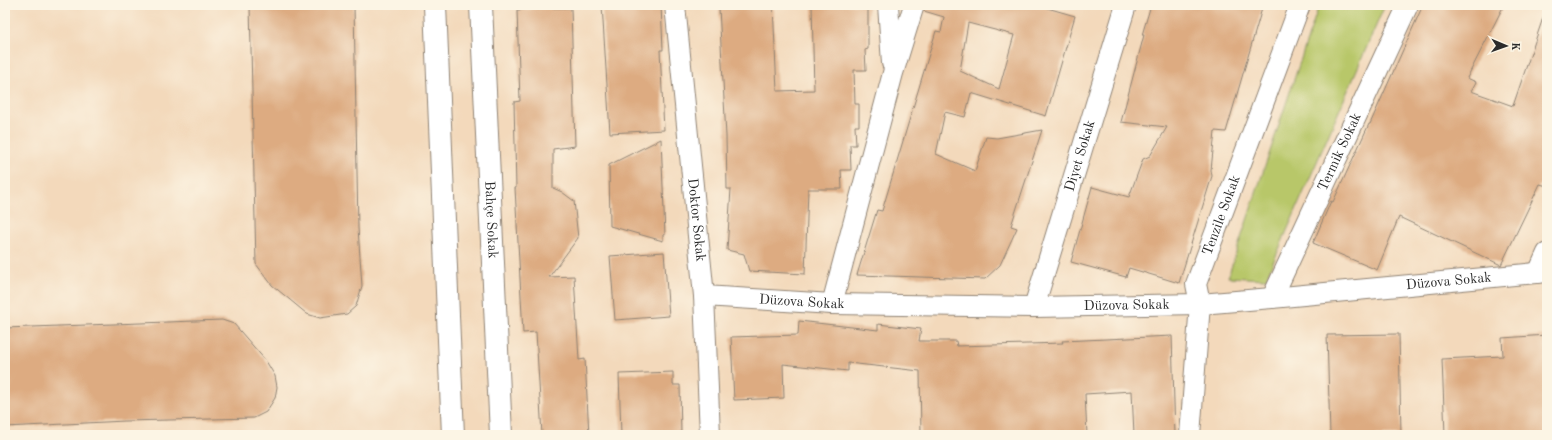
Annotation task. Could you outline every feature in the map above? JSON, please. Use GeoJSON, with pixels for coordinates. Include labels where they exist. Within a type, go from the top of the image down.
{"type":"FeatureCollection","features":[{"type":"Feature","properties":{"kind":"street"},"geometry":{"type":"LineString","coordinates":[[435,5],[453,435]]}},
{"type":"Feature","properties":{"kind":"street","name":"Bahçe Sokak"},"geometry":{"type":"LineString","coordinates":[[481,5],[501,435]]}},
{"type":"Feature","properties":{"kind":"street","name":"Doktor Sokak"},"geometry":{"type":"LineString","coordinates":[[675,5],[704,296],[710,435]]}},
{"type":"Feature","properties":{"kind":"street"},"geometry":{"type":"LineString","coordinates":[[888,5],[893,73]]}},
{"type":"Feature","properties":{"kind":"street"},"geometry":{"type":"LineString","coordinates":[[832,304],[893,73],[914,5]]}},
{"type":"Feature","properties":{"kind":"street","name":"Diyet Sokak"},"geometry":{"type":"LineString","coordinates":[[1034,307],[1126,5]]}},
{"type":"Feature","properties":{"kind":"street","name":"Tenzile Sokak"},"geometry":{"type":"LineString","coordinates":[[1190,435],[1200,304],[1196,284],[1300,5]]}},
{"type":"Feature","properties":{"kind":"street","name":"Termik Sokak"},"geometry":{"type":"LineString","coordinates":[[1272,298],[1408,5]]}},
{"type":"Feature","properties":{"kind":"street"},"geometry":{"type":"LineString","coordinates":[[1543,273],[1547,252]]}},
{"type":"Feature","properties":{"kind":"street","name":"Düzova Sokak"},"geometry":{"type":"LineString","coordinates":[[704,296],[832,304],[1034,307],[1200,304],[1543,273]]}},
{"type":"Feature","properties":{"kind":"green space"},"geometry":{"type":"Polygon","coordinates":[[[1319,5],[1385,5],[1266,279],[1228,277],[1319,5]]]}},
{"type":"Feature","properties":{"kind":"building"},"geometry":{"type":"Polygon","coordinates":[[[250,5],[354,5],[358,228],[362,286],[356,306],[347,314],[320,318],[307,314],[272,285],[256,264],[250,5]]]}},
{"type":"Feature","properties":{"kind":"building"},"geometry":{"type":"Polygon","coordinates":[[[602,5],[661,5],[663,50],[660,50],[664,130],[610,133],[602,5]]]}},
{"type":"Feature","properties":{"kind":"building"},"geometry":{"type":"Polygon","coordinates":[[[773,5],[777,91],[814,90],[812,5],[868,6],[868,49],[865,50],[866,70],[854,70],[855,104],[859,104],[859,126],[855,126],[856,145],[850,145],[851,170],[841,170],[842,189],[808,189],[805,274],[749,271],[744,254],[727,250],[731,189],[727,189],[726,136],[719,8],[773,5]]]}},
{"type":"Feature","properties":{"kind":"building"},"geometry":{"type":"Polygon","coordinates":[[[925,5],[1037,5],[1075,16],[1046,116],[971,93],[965,117],[945,112],[936,154],[975,171],[986,137],[997,138],[1042,130],[1011,226],[1017,228],[1000,265],[985,279],[857,275],[877,210],[882,211],[936,31],[941,32],[944,17],[924,11],[925,5]],[[968,23],[960,71],[999,89],[1014,35],[968,23]]]}},
{"type":"Feature","properties":{"kind":"building"},"geometry":{"type":"Polygon","coordinates":[[[1151,5],[1263,5],[1226,132],[1215,131],[1211,170],[1212,176],[1179,283],[1129,268],[1126,277],[1071,262],[1092,187],[1129,197],[1143,159],[1150,156],[1167,127],[1121,122],[1144,35],[1142,35],[1151,5]]]}},
{"type":"Feature","properties":{"kind":"building"},"geometry":{"type":"Polygon","coordinates":[[[1423,5],[1504,5],[1467,78],[1476,82],[1471,91],[1513,106],[1544,15],[1547,15],[1547,186],[1540,184],[1501,265],[1399,217],[1377,270],[1313,243],[1331,201],[1333,202],[1370,124],[1423,5]]]}},
{"type":"Feature","properties":{"kind":"building"},"geometry":{"type":"Polygon","coordinates":[[[551,6],[551,8],[571,8],[575,146],[553,149],[553,188],[562,192],[574,201],[578,238],[549,277],[574,276],[579,360],[585,359],[589,435],[542,435],[536,332],[523,333],[515,188],[514,102],[520,101],[517,10],[532,9],[532,7],[551,6]]]}},
{"type":"Feature","properties":{"kind":"building"},"geometry":{"type":"Polygon","coordinates":[[[661,139],[665,235],[663,235],[663,241],[610,226],[609,165],[661,139]]]}},
{"type":"Feature","properties":{"kind":"building"},"geometry":{"type":"Polygon","coordinates":[[[664,252],[669,316],[615,320],[610,256],[664,252]]]}},
{"type":"Feature","properties":{"kind":"building"},"geometry":{"type":"Polygon","coordinates":[[[222,320],[234,324],[266,361],[275,376],[277,387],[275,398],[266,412],[254,418],[125,421],[5,427],[5,328],[222,320]]]}},
{"type":"Feature","properties":{"kind":"building"},"geometry":{"type":"Polygon","coordinates":[[[799,321],[878,330],[878,324],[921,329],[919,341],[956,341],[957,346],[1063,343],[1062,341],[1172,336],[1175,435],[1134,435],[1132,391],[1085,394],[1087,435],[921,435],[920,371],[848,363],[848,371],[783,364],[784,398],[734,400],[731,337],[798,335],[799,321]]]}},
{"type":"Feature","properties":{"kind":"building"},"geometry":{"type":"Polygon","coordinates":[[[1399,334],[1401,435],[1330,435],[1327,335],[1399,334]]]}},
{"type":"Feature","properties":{"kind":"building"},"geometry":{"type":"Polygon","coordinates":[[[1547,335],[1547,435],[1445,435],[1442,359],[1503,356],[1502,338],[1547,335]]]}},
{"type":"Feature","properties":{"kind":"building"},"geometry":{"type":"Polygon","coordinates":[[[673,372],[673,385],[680,385],[681,435],[621,435],[619,374],[673,372]]]}}]}
